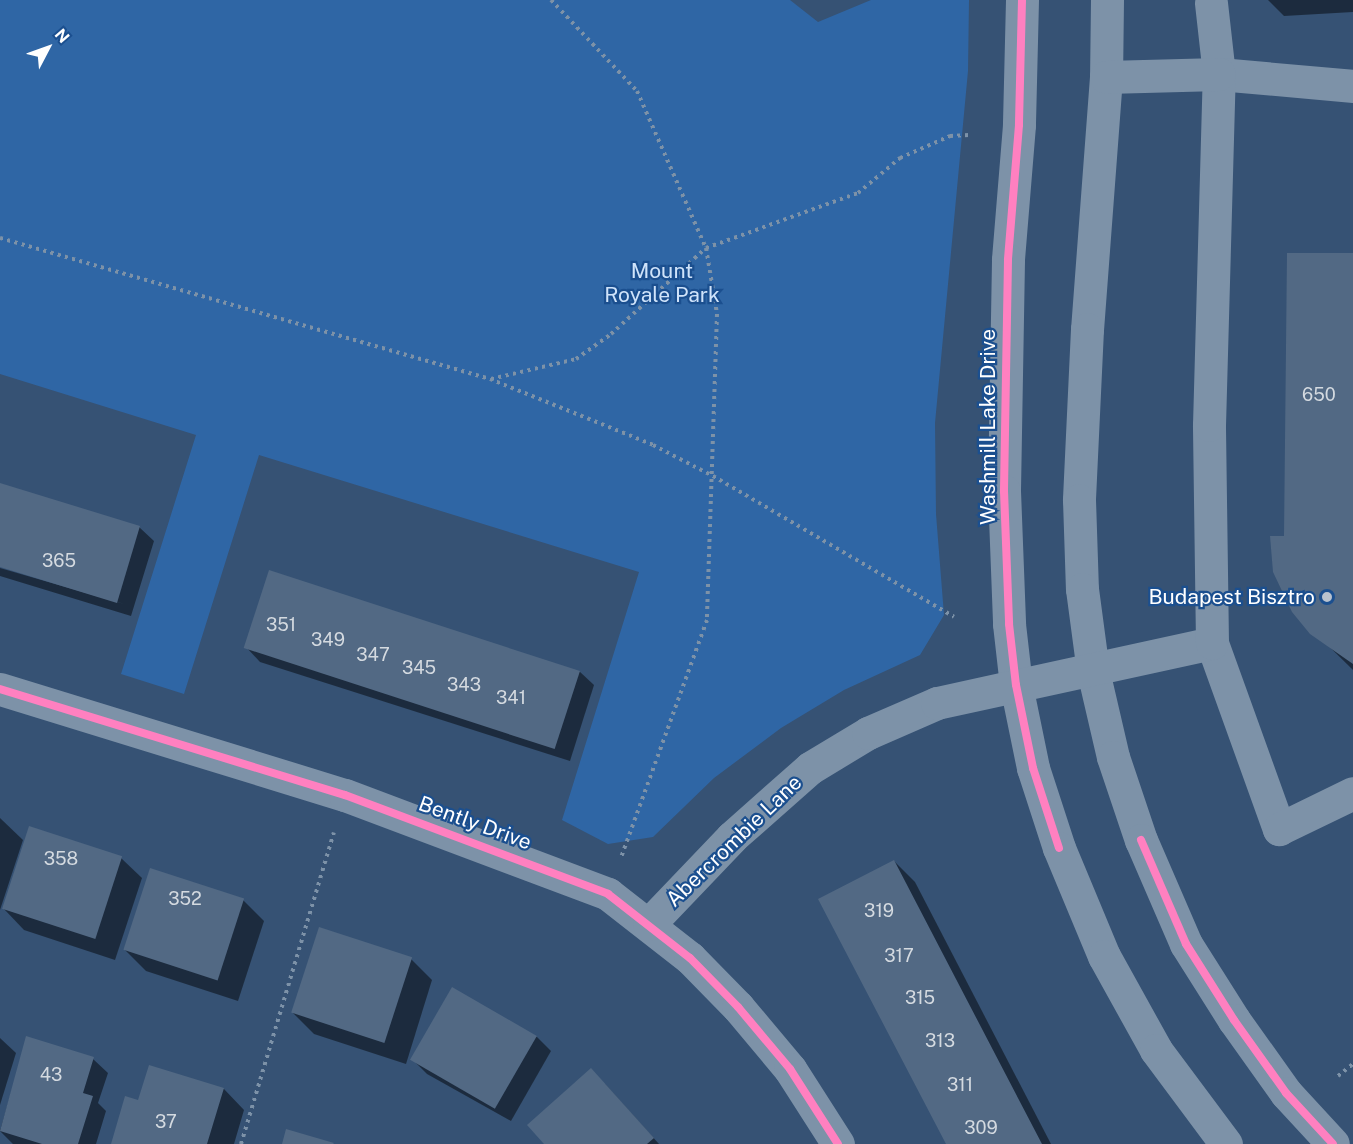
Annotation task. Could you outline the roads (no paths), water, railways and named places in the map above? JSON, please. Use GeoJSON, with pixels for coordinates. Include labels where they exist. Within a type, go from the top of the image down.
{"type":"FeatureCollection","features":[{"type":"Feature","properties":{"kind":"street","name":"Washmill Lake Drive"},"geometry":{"type":"LineString","coordinates":[[1022,0],[1019,125],[1008,260],[1004,491],[1009,624],[1016,685],[1033,768],[1056,838],[1104,956],[1156,1050],[1226,1144]]}},
{"type":"Feature","properties":{"kind":"street"},"geometry":{"type":"LineString","coordinates":[[1107,0],[1106,76],[1087,329],[1079,500],[1082,589],[1093,671],[1113,757],[1141,840],[1186,944],[1234,1020],[1279,1084],[1333,1144]]}},
{"type":"Feature","properties":{"kind":"street"},"geometry":{"type":"LineString","coordinates":[[1211,3],[1219,74],[1209,424],[1212,643],[1279,829],[1353,793]]}},
{"type":"Feature","properties":{"kind":"street"},"geometry":{"type":"LineString","coordinates":[[1106,76],[1219,74],[1353,86]]}},
{"type":"Feature","properties":{"kind":"street","name":"Abercrombie Lane"},"geometry":{"type":"LineString","coordinates":[[649,924],[732,837],[810,768],[868,733],[937,703],[1093,671],[1212,643]]}},
{"type":"Feature","properties":{"kind":"street","name":"Bently Drive"},"geometry":{"type":"LineString","coordinates":[[0,689],[345,795],[608,894],[649,924],[713,981],[764,1037],[814,1103],[838,1144]]}},
{"type":"Feature","properties":{"kind":"place","name":"Budapest Bisztro"},"geometry":{"type":"Point","coordinates":[1327,597]}},
{"type":"Feature","properties":{"kind":"park label","name":"Mount Royale Park"},"geometry":{"type":"Point","coordinates":[662,283]}}]}
